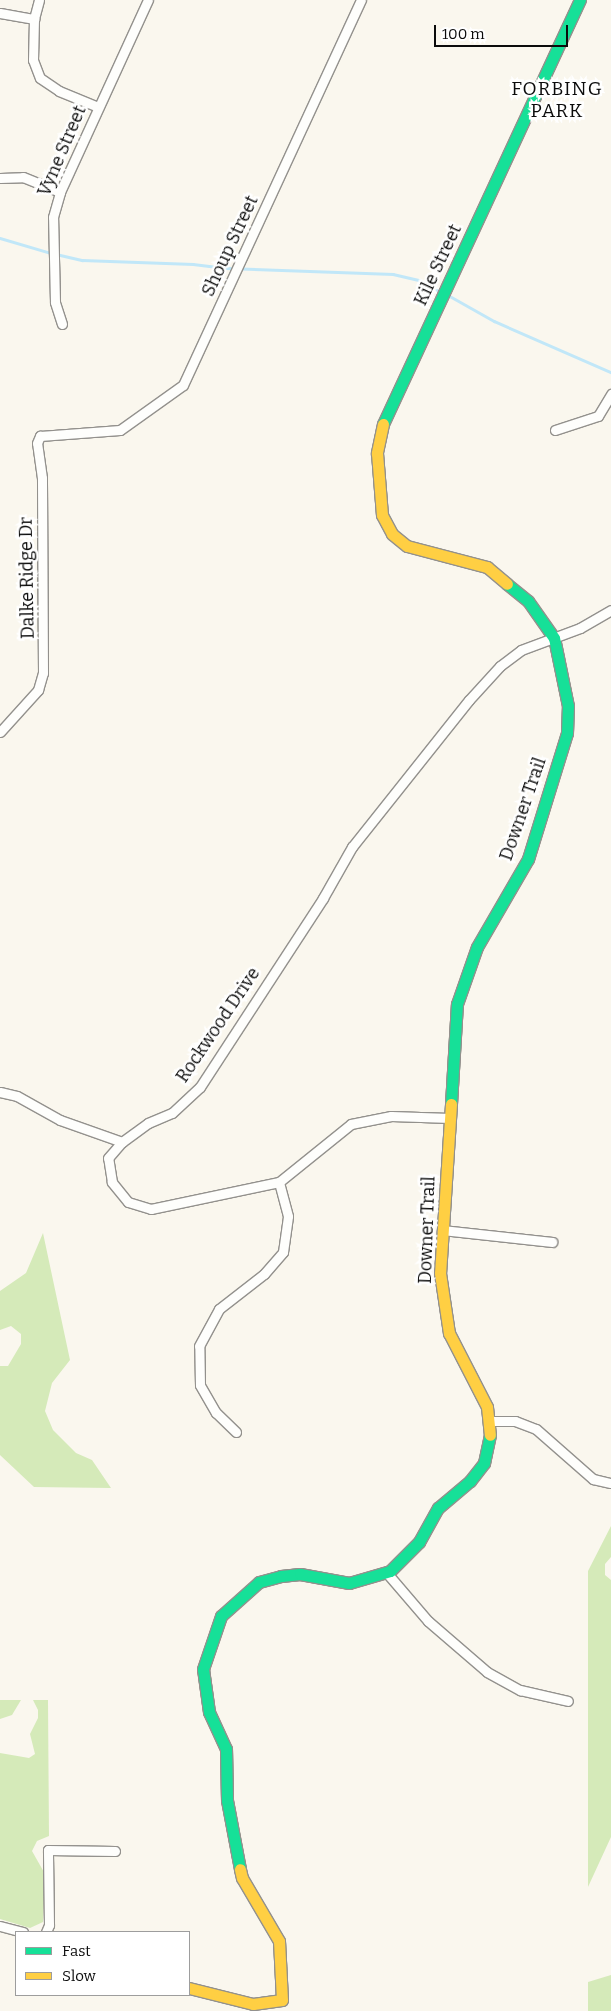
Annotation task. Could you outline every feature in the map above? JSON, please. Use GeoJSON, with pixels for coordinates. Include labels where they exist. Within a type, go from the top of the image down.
{"type":"FeatureCollection","features":[{"type":"Feature","properties":{"kind":"street"},"geometry":{"type":"LineString","coordinates":[[39,0],[34,19],[32,60],[40,78],[58,91],[98,107]]}},
{"type":"Feature","properties":{"kind":"street","name":"Vyne Street"},"geometry":{"type":"LineString","coordinates":[[62,324],[55,302],[52,269],[53,217],[60,192],[148,0]]}},
{"type":"Feature","properties":{"kind":"street","name":"Shoup Street"},"geometry":{"type":"LineString","coordinates":[[66,433],[120,430],[145,410],[183,385],[361,0]]}},
{"type":"Feature","properties":{"kind":"street","name":"Kile Street"},"geometry":{"type":"LineString","coordinates":[[407,546],[392,534],[382,515],[377,453],[383,425],[580,0]]}},
{"type":"Feature","properties":{"kind":"street"},"geometry":{"type":"LineString","coordinates":[[0,13],[34,19]]}},
{"type":"Feature","properties":{"kind":"street"},"geometry":{"type":"LineString","coordinates":[[0,178],[23,177],[60,192]]}},
{"type":"Feature","properties":{"kind":"street"},"geometry":{"type":"LineString","coordinates":[[555,430],[598,416],[611,394]]}},
{"type":"Feature","properties":{"kind":"street","name":"Dalke Ridge Dr"},"geometry":{"type":"LineString","coordinates":[[0,732],[38,690],[44,673],[42,478],[37,443],[40,436],[66,433]]}},
{"type":"Feature","properties":{"kind":"street","name":"Downer Trail"},"geometry":{"type":"LineString","coordinates":[[190,1988],[252,2004],[282,2000],[279,1941],[245,1885],[237,1858],[236,1839],[227,1800],[226,1749],[209,1712],[205,1693],[204,1669],[211,1638],[226,1610],[259,1582],[300,1574],[350,1582],[386,1572],[418,1542],[438,1508],[470,1481],[484,1463],[490,1447],[491,1421],[478,1386],[449,1333],[440,1273],[457,1004],[477,947],[528,859],[567,733],[565,679],[554,638],[528,601],[487,567],[407,546]]}},
{"type":"Feature","properties":{"kind":"street","name":"Rockwood Drive"},"geometry":{"type":"LineString","coordinates":[[450,1118],[391,1116],[351,1124],[278,1182],[151,1209],[128,1202],[112,1182],[108,1158],[122,1142],[148,1123],[172,1113],[200,1087],[323,898],[352,848],[469,700],[507,661],[522,650],[554,638],[611,610]]}},
{"type":"Feature","properties":{"kind":"street"},"geometry":{"type":"LineString","coordinates":[[0,1092],[17,1096],[60,1120],[122,1142]]}},
{"type":"Feature","properties":{"kind":"street"},"geometry":{"type":"LineString","coordinates":[[236,1432],[216,1413],[200,1386],[199,1346],[218,1309],[264,1274],[283,1252],[288,1216],[278,1182]]}},
{"type":"Feature","properties":{"kind":"street"},"geometry":{"type":"LineString","coordinates":[[442,1230],[552,1242]]}},
{"type":"Feature","properties":{"kind":"street"},"geometry":{"type":"LineString","coordinates":[[491,1421],[515,1421],[536,1429],[593,1479],[611,1483]]}},
{"type":"Feature","properties":{"kind":"street"},"geometry":{"type":"LineString","coordinates":[[386,1572],[428,1621],[487,1672],[520,1690],[568,1701]]}},
{"type":"Feature","properties":{"kind":"street"},"geometry":{"type":"LineString","coordinates":[[47,1931],[50,1925],[48,1850],[115,1851]]}},
{"type":"Feature","properties":{"kind":"street"},"geometry":{"type":"LineString","coordinates":[[0,1926],[19,1931]]}},
{"type":"Feature","properties":{"kind":"green space"},"geometry":{"type":"Polygon","coordinates":[[[43,1233],[70,1360],[52,1383],[45,1411],[53,1430],[76,1453],[92,1460],[111,1488],[34,1487],[0,1455],[0,1366],[8,1366],[21,1344],[21,1334],[11,1326],[0,1330],[0,1291],[26,1273],[43,1233]]]}},
{"type":"Feature","properties":{"kind":"green space"},"geometry":{"type":"Polygon","coordinates":[[[611,1526],[611,1557],[605,1564],[605,1575],[611,1580],[611,1837],[588,1887],[588,1571],[611,1526]]]}},
{"type":"Feature","properties":{"kind":"green space"},"geometry":{"type":"Polygon","coordinates":[[[0,1700],[21,1700],[12,1715],[0,1719],[0,1700]]]}},
{"type":"Feature","properties":{"kind":"green space"},"geometry":{"type":"Polygon","coordinates":[[[33,1700],[48,1700],[49,1836],[37,1841],[32,1851],[45,1874],[43,1922],[30,1928],[0,1919],[0,1753],[29,1758],[35,1754],[30,1734],[38,1718],[38,1710],[33,1700]]]}},
{"type":"Feature","properties":{"kind":"green space"},"geometry":{"type":"Polygon","coordinates":[[[611,1975],[611,2011],[588,2011],[588,1982],[611,1975]]]}},
{"type":"Feature","properties":{"kind":"waterway"},"geometry":{"type":"LineString","coordinates":[[0,238],[51,253]]}},
{"type":"Feature","properties":{"kind":"waterway"},"geometry":{"type":"LineString","coordinates":[[56,254],[82,260],[193,264],[225,268],[393,274],[419,280],[441,292]]}},
{"type":"Feature","properties":{"kind":"waterway"},"geometry":{"type":"LineString","coordinates":[[448,295],[494,321],[611,372]]}},
{"type":"Feature","properties":{"kind":"traffic: fast"},"geometry":{"type":"LineString","coordinates":[[383,424],[580,0]]}},
{"type":"Feature","properties":{"kind":"traffic: fast"},"geometry":{"type":"LineString","coordinates":[[451,1104],[457,1004],[477,947],[528,859],[567,733],[568,706],[554,638],[528,601],[507,584]]}},
{"type":"Feature","properties":{"kind":"traffic: fast"},"geometry":{"type":"LineString","coordinates":[[240,1869],[227,1800],[226,1749],[209,1712],[203,1669],[221,1616],[259,1582],[281,1576],[300,1574],[349,1583],[390,1571],[419,1542],[438,1508],[470,1481],[484,1463],[490,1435]]}},
{"type":"Feature","properties":{"kind":"traffic: slow"},"geometry":{"type":"LineString","coordinates":[[383,424],[377,453],[382,515],[392,534],[407,546],[487,567],[507,584]]}},
{"type":"Feature","properties":{"kind":"traffic: slow"},"geometry":{"type":"LineString","coordinates":[[451,1104],[440,1273],[449,1333],[487,1407],[490,1435]]}},
{"type":"Feature","properties":{"kind":"traffic: slow"},"geometry":{"type":"LineString","coordinates":[[190,1988],[253,2004],[282,2000],[279,1941],[242,1878],[240,1869]]}},
{"type":"Feature","properties":{"kind":"district","name":"FORBING PARK"},"geometry":{"type":"Point","coordinates":[557,100]}}]}
